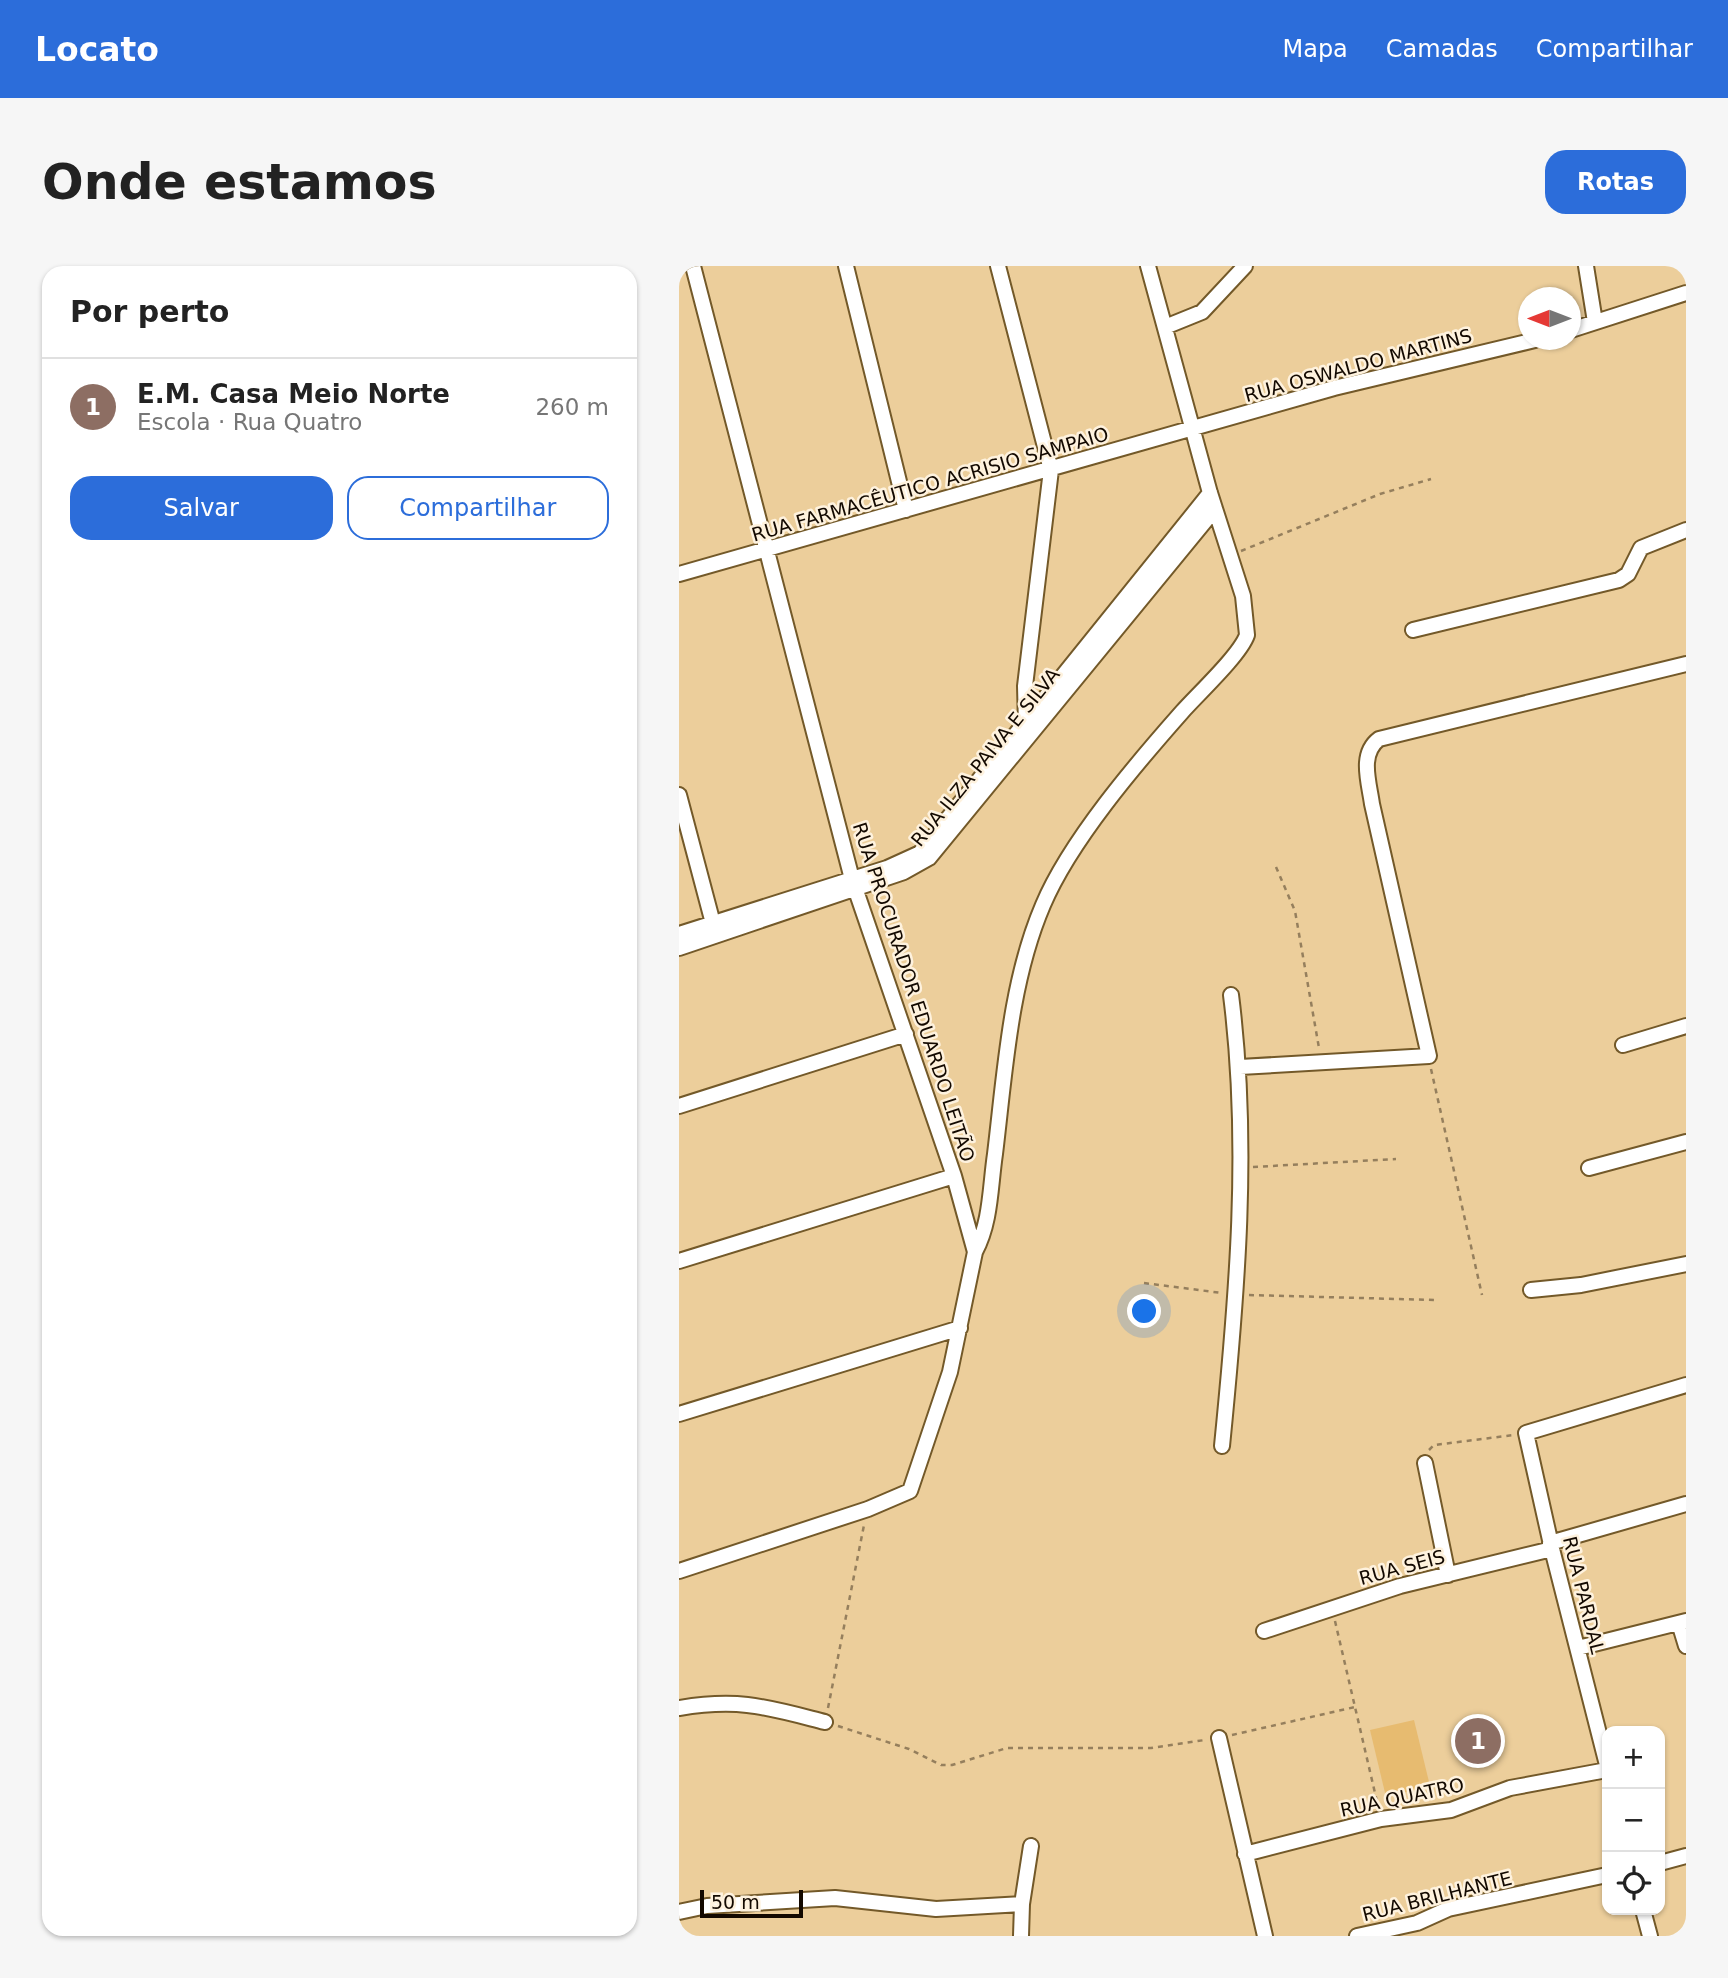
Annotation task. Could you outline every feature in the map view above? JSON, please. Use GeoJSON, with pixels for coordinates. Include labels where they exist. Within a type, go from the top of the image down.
{"type":"FeatureCollection","features":[{"type":"Feature","properties":{"kind":"street","name":"RUA PROCURADOR EDUARDO LEITÃO"},"geometry":{"type":"LineString","coordinates":[[679,1571],[867,1509],[904,1495],[913,1486],[941,1406],[975,1252],[954,1176],[854,884],[693,266]]}},
{"type":"Feature","properties":{"kind":"street"},"geometry":{"type":"LineString","coordinates":[[846,266],[906,510]]}},
{"type":"Feature","properties":{"kind":"street"},"geometry":{"type":"LineString","coordinates":[[998,266],[1051,470],[1025,685],[1026,738]]}},
{"type":"Feature","properties":{"kind":"street"},"geometry":{"type":"LineString","coordinates":[[975,1252],[985,1232],[1008,1053],[1030,936],[1058,875],[1142,756],[1246,639],[1247,612],[1210,494],[1148,266]]}},
{"type":"Feature","properties":{"kind":"street"},"geometry":{"type":"LineString","coordinates":[[1165,327],[1202,312],[1245,266]]}},
{"type":"Feature","properties":{"kind":"street"},"geometry":{"type":"LineString","coordinates":[[1586,266],[1595,322]]}},
{"type":"Feature","properties":{"kind":"street"},"geometry":{"type":"LineString","coordinates":[[1581,326],[1686,293]]}},
{"type":"Feature","properties":{"kind":"street","name":"RUA OSWALDO MARTINS"},"geometry":{"type":"LineString","coordinates":[[1192,430],[1334,388],[1518,344]]}},
{"type":"Feature","properties":{"kind":"street","name":"RUA FARMACÊUTICO ACRISIO SAMPAIO"},"geometry":{"type":"LineString","coordinates":[[679,574],[1192,430]]}},
{"type":"Feature","properties":{"kind":"street","name":"RUA ILZA PAIVA E SILVA"},"geometry":{"type":"LineString","coordinates":[[854,884],[920,853],[1210,494]]}},
{"type":"Feature","properties":{"kind":"street","name":"RUA ILZA PAIVA E SILVA"},"geometry":{"type":"LineString","coordinates":[[679,948],[714,930],[854,884],[904,872],[929,858],[1215,509]]}},
{"type":"Feature","properties":{"kind":"street"},"geometry":{"type":"LineString","coordinates":[[1413,630],[1619,580],[1627,574],[1641,548],[1686,530]]}},
{"type":"Feature","properties":{"kind":"street"},"geometry":{"type":"LineString","coordinates":[[1240,1067],[1429,1056],[1372,804],[1367,769],[1369,751],[1379,739],[1686,664]]}},
{"type":"Feature","properties":{"kind":"street"},"geometry":{"type":"LineString","coordinates":[[679,795],[714,930]]}},
{"type":"Feature","properties":{"kind":"street","name":"RUA ILZA PAIVA E SILVA"},"geometry":{"type":"LineString","coordinates":[[679,934],[714,930]]}},
{"type":"Feature","properties":{"kind":"street"},"geometry":{"type":"LineString","coordinates":[[1222,1447],[1235,1295],[1241,1167],[1240,1067],[1231,995]]}},
{"type":"Feature","properties":{"kind":"street"},"geometry":{"type":"LineString","coordinates":[[1623,1045],[1686,1026]]}},
{"type":"Feature","properties":{"kind":"street"},"geometry":{"type":"LineString","coordinates":[[679,1106],[906,1034]]}},
{"type":"Feature","properties":{"kind":"street"},"geometry":{"type":"LineString","coordinates":[[1589,1168],[1686,1142]]}},
{"type":"Feature","properties":{"kind":"street"},"geometry":{"type":"LineString","coordinates":[[679,1261],[954,1176]]}},
{"type":"Feature","properties":{"kind":"street"},"geometry":{"type":"LineString","coordinates":[[1531,1290],[1581,1285],[1686,1264]]}},
{"type":"Feature","properties":{"kind":"street"},"geometry":{"type":"LineString","coordinates":[[679,1415],[960,1328]]}},
{"type":"Feature","properties":{"kind":"street"},"geometry":{"type":"LineString","coordinates":[[1526,1433],[1686,1385]]}},
{"type":"Feature","properties":{"kind":"street","name":"RUA PARDAL"},"geometry":{"type":"LineString","coordinates":[[1526,1433],[1551,1546],[1602,1747]]}},
{"type":"Feature","properties":{"kind":"street"},"geometry":{"type":"LineString","coordinates":[[1425,1463],[1437,1509],[1448,1576]]}},
{"type":"Feature","properties":{"kind":"street","name":"RUA SEIS"},"geometry":{"type":"LineString","coordinates":[[1264,1631],[1332,1606],[1448,1576],[1686,1504]]}},
{"type":"Feature","properties":{"kind":"street"},"geometry":{"type":"LineString","coordinates":[[1578,1648],[1682,1622],[1686,1646]]}},
{"type":"Feature","properties":{"kind":"street"},"geometry":{"type":"LineString","coordinates":[[679,1708],[715,1702],[743,1702],[825,1722]]}},
{"type":"Feature","properties":{"kind":"street"},"geometry":{"type":"LineString","coordinates":[[1219,1738],[1265,1936]]}},
{"type":"Feature","properties":{"kind":"street","name":"RUA QUATRO"},"geometry":{"type":"LineString","coordinates":[[1245,1854],[1381,1819],[1451,1810],[1510,1788],[1602,1769]]}},
{"type":"Feature","properties":{"kind":"street"},"geometry":{"type":"LineString","coordinates":[[1021,1936],[1022,1904],[1031,1846]]}},
{"type":"Feature","properties":{"kind":"street"},"geometry":{"type":"LineString","coordinates":[[1665,1862],[1686,1856]]}},
{"type":"Feature","properties":{"kind":"street","name":"RUA BRILHANTE"},"geometry":{"type":"LineString","coordinates":[[1357,1936],[1417,1923],[1448,1909],[1602,1876]]}},
{"type":"Feature","properties":{"kind":"street"},"geometry":{"type":"LineString","coordinates":[[679,1912],[707,1906],[835,1898],[936,1909],[1022,1904]]}},
{"type":"Feature","properties":{"kind":"street"},"geometry":{"type":"LineString","coordinates":[[1644,1915],[1650,1936]]}},
{"type":"Feature","properties":{"kind":"path"},"geometry":{"type":"LineString","coordinates":[[1231,554],[1380,494],[1431,478]]}},
{"type":"Feature","properties":{"kind":"path"},"geometry":{"type":"LineString","coordinates":[[1276,867],[1295,911],[1316,1015],[1321,1062]]}},
{"type":"Feature","properties":{"kind":"path"},"geometry":{"type":"LineString","coordinates":[[1429,1056],[1438,1112],[1482,1294]]}},
{"type":"Feature","properties":{"kind":"path"},"geometry":{"type":"LineString","coordinates":[[1241,1167],[1396,1159]]}},
{"type":"Feature","properties":{"kind":"path"},"geometry":{"type":"LineString","coordinates":[[1144,1283],[1235,1295],[1435,1300]]}},
{"type":"Feature","properties":{"kind":"path"},"geometry":{"type":"LineString","coordinates":[[1425,1463],[1434,1445],[1526,1433]]}},
{"type":"Feature","properties":{"kind":"path"},"geometry":{"type":"LineString","coordinates":[[867,1509],[825,1722],[909,1749],[941,1765],[953,1765],[1007,1748],[1151,1748],[1219,1738],[1355,1707]]}},
{"type":"Feature","properties":{"kind":"path"},"geometry":{"type":"LineString","coordinates":[[1332,1606],[1381,1819]]}},
{"type":"Feature","properties":{"kind":"shaded area"},"geometry":{"type":"Polygon","coordinates":[[[1414,1720],[1430,1786],[1386,1797],[1370,1730],[1414,1720]]]}},
{"type":"Feature","properties":{"kind":"place","name":"E.M. Casa Meio Norte"},"geometry":{"type":"Point","coordinates":[1478,1741]}}]}
